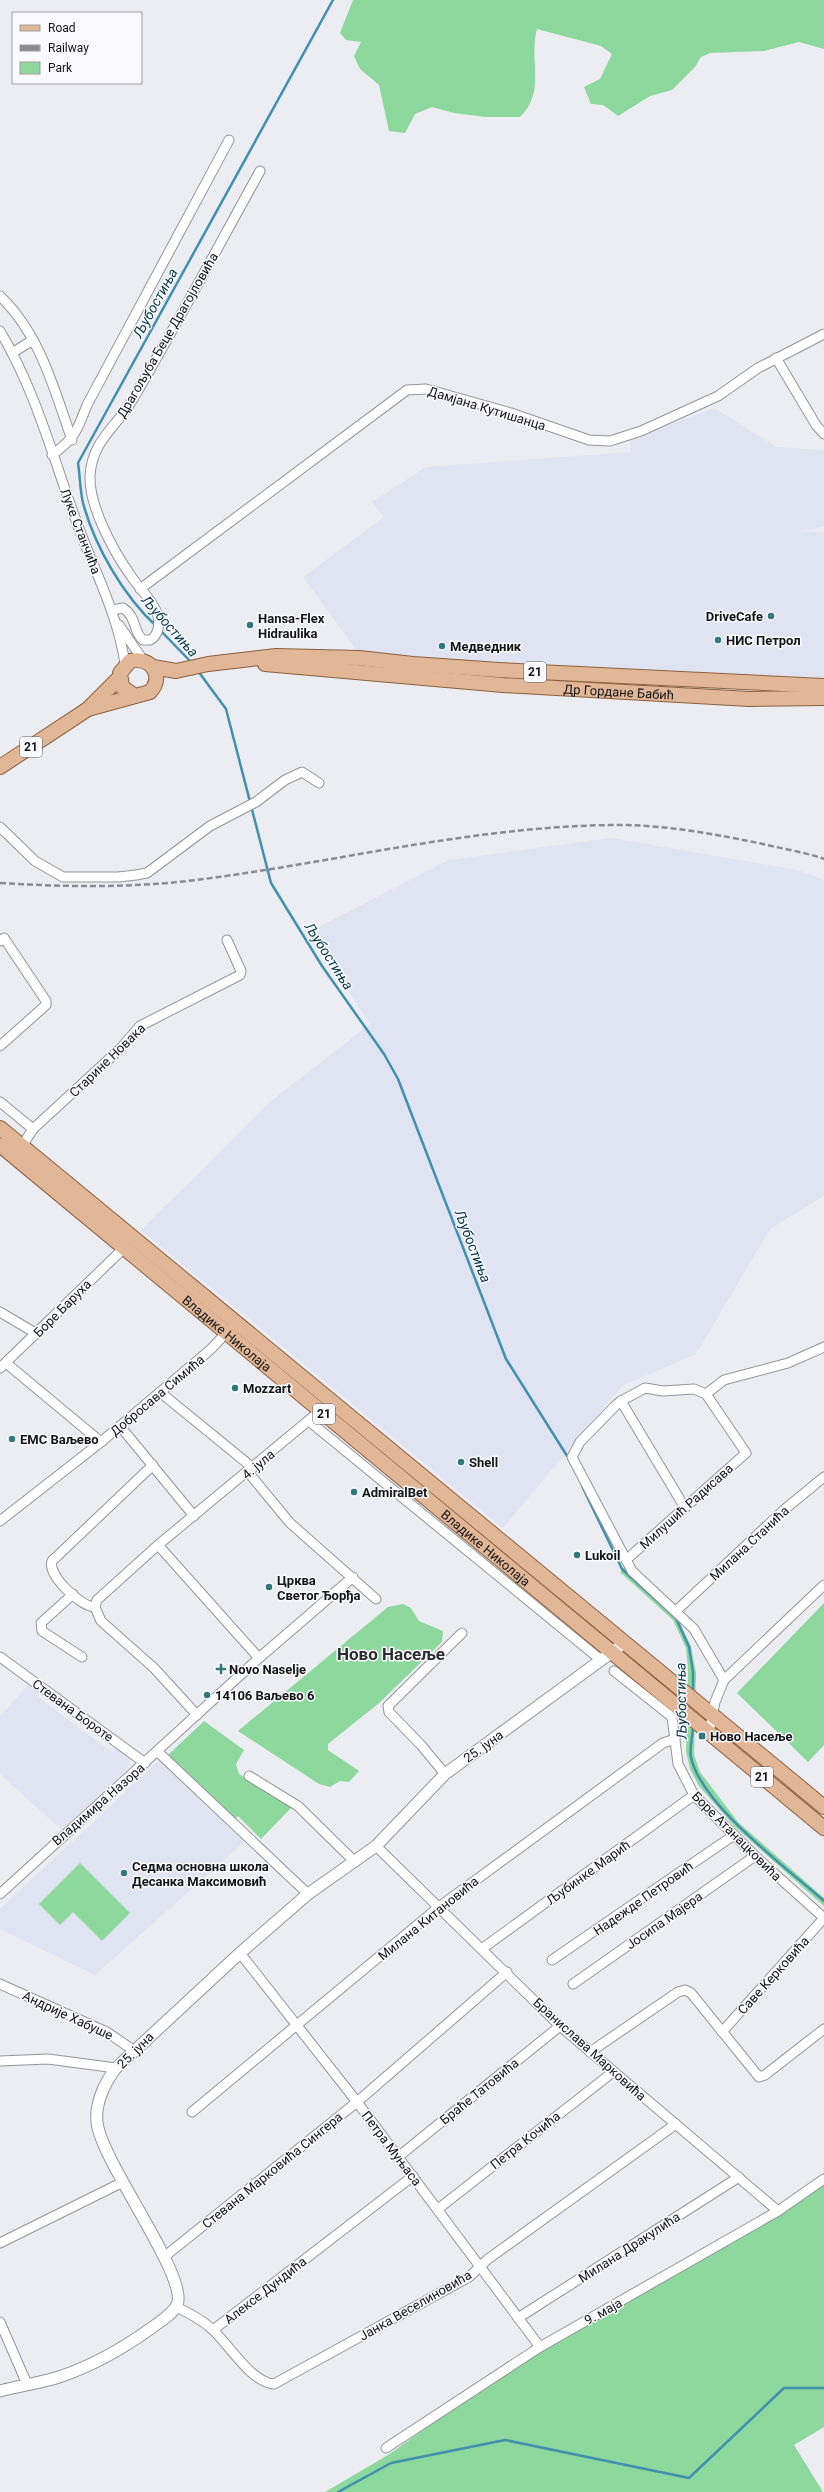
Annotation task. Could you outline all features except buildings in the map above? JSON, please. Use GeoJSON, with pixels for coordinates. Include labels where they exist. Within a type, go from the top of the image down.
{"type":"FeatureCollection","features":[{"type":"Feature","properties":{"kind":"main road","name":"Др Гордане Бабић"},"geometry":{"type":"LineString","coordinates":[[178,671],[208,664],[247,661],[276,656],[359,658],[413,664],[499,670],[824,686]]}},
{"type":"Feature","properties":{"kind":"main road","name":"21"},"geometry":{"type":"LineString","coordinates":[[0,767],[88,709],[119,678],[125,664],[130,660],[178,671]]}},
{"type":"Feature","properties":{"kind":"main road","name":"Др Гордане Бабић"},"geometry":{"type":"LineString","coordinates":[[247,661],[275,665],[503,685],[749,699],[824,698]]}},
{"type":"Feature","properties":{"kind":"main road"},"geometry":{"type":"LineString","coordinates":[[148,663],[156,672],[156,683]]}},
{"type":"Feature","properties":{"kind":"main road","name":"21"},"geometry":{"type":"LineString","coordinates":[[88,709],[134,696],[145,695],[156,683],[178,671]]}},
{"type":"Feature","properties":{"kind":"main road"},"geometry":{"type":"LineString","coordinates":[[119,678],[122,687],[134,696]]}},
{"type":"Feature","properties":{"kind":"main road","name":"Владике Николаја"},"geometry":{"type":"LineString","coordinates":[[0,1128],[230,1328],[320,1411],[606,1656],[647,1682],[824,1828]]}},
{"type":"Feature","properties":{"kind":"main road","name":"Владике Николаја"},"geometry":{"type":"LineString","coordinates":[[0,1145],[124,1248],[230,1328],[709,1712],[824,1807]]}},
{"type":"Feature","properties":{"kind":"street"},"geometry":{"type":"LineString","coordinates":[[52,455],[72,440],[87,405],[229,140]]}},
{"type":"Feature","properties":{"kind":"street","name":"Драгољуба Беце Драгојловића"},"geometry":{"type":"LineString","coordinates":[[112,610],[123,608],[130,614],[139,636],[143,640],[150,640],[156,635],[159,622],[158,615],[121,561],[101,522],[90,479],[92,456],[102,438],[132,400],[260,171]]}},
{"type":"Feature","properties":{"kind":"street"},"geometry":{"type":"LineString","coordinates":[[0,296],[15,310],[33,340],[72,440]]}},
{"type":"Feature","properties":{"kind":"street","name":"Луке Станчића"},"geometry":{"type":"LineString","coordinates":[[0,331],[12,353],[117,623],[125,664]]}},
{"type":"Feature","properties":{"kind":"street","name":"Дамјана Кутишанца"},"geometry":{"type":"LineString","coordinates":[[140,589],[407,390],[426,389],[511,413],[589,440],[610,441],[641,431],[718,396],[758,368],[824,334]]}},
{"type":"Feature","properties":{"kind":"street"},"geometry":{"type":"LineString","coordinates":[[12,353],[33,340]]}},
{"type":"Feature","properties":{"kind":"street"},"geometry":{"type":"LineString","coordinates":[[776,358],[816,425],[824,434]]}},
{"type":"Feature","properties":{"kind":"street","name":"Луке Станчића"},"geometry":{"type":"LineString","coordinates":[[117,623],[148,663]]}},
{"type":"Feature","properties":{"kind":"street"},"geometry":{"type":"LineString","coordinates":[[0,827],[35,861],[54,873],[71,877],[118,877],[147,872],[210,826],[243,806],[256,802],[299,772],[319,783]]}},
{"type":"Feature","properties":{"kind":"street"},"geometry":{"type":"LineString","coordinates":[[0,1046],[46,1005],[46,1002],[2,940]]}},
{"type":"Feature","properties":{"kind":"street","name":"Старине Новака"},"geometry":{"type":"LineString","coordinates":[[22,1146],[33,1129],[148,1020],[240,975],[241,971],[227,940]]}},
{"type":"Feature","properties":{"kind":"street"},"geometry":{"type":"LineString","coordinates":[[0,1102],[33,1129]]}},
{"type":"Feature","properties":{"kind":"street","name":"Боре Баруха"},"geometry":{"type":"LineString","coordinates":[[3,1366],[124,1248]]}},
{"type":"Feature","properties":{"kind":"street"},"geometry":{"type":"LineString","coordinates":[[0,1312],[37,1334]]}},
{"type":"Feature","properties":{"kind":"street","name":"Добросава Симића"},"geometry":{"type":"LineString","coordinates":[[0,1521],[101,1442],[160,1392],[230,1328]]}},
{"type":"Feature","properties":{"kind":"street"},"geometry":{"type":"LineString","coordinates":[[685,1508],[621,1401],[645,1388],[663,1391],[694,1389],[706,1394],[724,1380],[788,1363],[824,1347]]}},
{"type":"Feature","properties":{"kind":"street"},"geometry":{"type":"LineString","coordinates":[[3,1366],[101,1442]]}},
{"type":"Feature","properties":{"kind":"street"},"geometry":{"type":"LineString","coordinates":[[160,1392],[251,1470],[290,1523],[353,1577],[376,1600]]}},
{"type":"Feature","properties":{"kind":"street","name":"Милушић Радисава"},"geometry":{"type":"LineString","coordinates":[[626,1560],[746,1453],[706,1394]]}},
{"type":"Feature","properties":{"kind":"street","name":"Милушић Радисава"},"geometry":{"type":"LineString","coordinates":[[621,1401],[603,1415],[580,1442],[572,1457],[626,1560],[640,1580],[676,1610],[700,1636],[724,1680]]}},
{"type":"Feature","properties":{"kind":"street","name":"4. јула"},"geometry":{"type":"LineString","coordinates":[[94,1607],[102,1595],[158,1545],[251,1470],[320,1411]]}},
{"type":"Feature","properties":{"kind":"street"},"geometry":{"type":"LineString","coordinates":[[309,1421],[606,1656]]}},
{"type":"Feature","properties":{"kind":"street"},"geometry":{"type":"LineString","coordinates":[[120,1426],[194,1516]]}},
{"type":"Feature","properties":{"kind":"street"},"geometry":{"type":"LineString","coordinates":[[153,1465],[52,1561],[50,1565],[54,1577],[87,1606],[94,1607],[101,1620],[154,1668],[197,1715]]}},
{"type":"Feature","properties":{"kind":"street","name":"Милана Станића"},"geometry":{"type":"LineString","coordinates":[[676,1610],[785,1509],[824,1477]]}},
{"type":"Feature","properties":{"kind":"street"},"geometry":{"type":"LineString","coordinates":[[158,1545],[259,1658]]}},
{"type":"Feature","properties":{"kind":"street","name":"Владимира Назора"},"geometry":{"type":"LineString","coordinates":[[0,1894],[43,1852],[146,1763],[259,1658],[353,1577]]}},
{"type":"Feature","properties":{"kind":"street"},"geometry":{"type":"LineString","coordinates":[[705,1729],[709,1712],[724,1680],[824,1585]]}},
{"type":"Feature","properties":{"kind":"street"},"geometry":{"type":"LineString","coordinates":[[73,1594],[41,1623],[41,1628],[42,1631],[82,1657]]}},
{"type":"Feature","properties":{"kind":"street"},"geometry":{"type":"LineString","coordinates":[[445,1774],[421,1744],[389,1712],[388,1706],[462,1633]]}},
{"type":"Feature","properties":{"kind":"street","name":"25. јуна"},"geometry":{"type":"LineString","coordinates":[[176,2307],[178,2292],[164,2257],[123,2182],[100,2134],[97,2120],[104,2088],[116,2068],[133,2050],[240,1953],[308,1894],[376,1846],[445,1774],[623,1644]]}},
{"type":"Feature","properties":{"kind":"street","name":"Стевана Бороте"},"geometry":{"type":"LineString","coordinates":[[0,1657],[146,1763]]}},
{"type":"Feature","properties":{"kind":"street","name":"Боре Атанацковића"},"geometry":{"type":"LineString","coordinates":[[614,1670],[669,1713],[674,1723],[675,1739],[682,1774],[694,1795],[755,1856],[824,1918]]}},
{"type":"Feature","properties":{"kind":"street","name":"Милана Китановића"},"geometry":{"type":"LineString","coordinates":[[192,2112],[297,2027],[439,1907],[663,1743],[675,1739]]}},
{"type":"Feature","properties":{"kind":"street"},"geometry":{"type":"LineString","coordinates":[[158,1752],[308,1894]]}},
{"type":"Feature","properties":{"kind":"street"},"geometry":{"type":"LineString","coordinates":[[248,1776],[298,1806],[355,1862]]}},
{"type":"Feature","properties":{"kind":"street","name":"Љубинке Марић"},"geometry":{"type":"LineString","coordinates":[[483,1948],[694,1795]]}},
{"type":"Feature","properties":{"kind":"street","name":"Надежде Петровић"},"geometry":{"type":"LineString","coordinates":[[552,1960],[734,1835]]}},
{"type":"Feature","properties":{"kind":"street","name":"Бранислава Марковића"},"geometry":{"type":"LineString","coordinates":[[376,1846],[483,1948],[560,2026],[778,2211]]}},
{"type":"Feature","properties":{"kind":"street","name":"Јосипа Мајера"},"geometry":{"type":"LineString","coordinates":[[573,1984],[755,1856]]}},
{"type":"Feature","properties":{"kind":"street","name":"Саве Керковића"},"geometry":{"type":"LineString","coordinates":[[722,2032],[824,1918]]}},
{"type":"Feature","properties":{"kind":"street","name":"Петра Муњаса"},"geometry":{"type":"LineString","coordinates":[[240,1953],[357,2102],[540,2347]]}},
{"type":"Feature","properties":{"kind":"street","name":"Стевана Марковића Сингера"},"geometry":{"type":"LineString","coordinates":[[164,2257],[357,2102],[507,1972]]}},
{"type":"Feature","properties":{"kind":"street","name":"Андрије Хабуше"},"geometry":{"type":"LineString","coordinates":[[0,1984],[107,2032],[133,2050]]}},
{"type":"Feature","properties":{"kind":"street"},"geometry":{"type":"LineString","coordinates":[[590,2052],[682,1990],[691,1993],[759,2077],[765,2075],[824,2029]]}},
{"type":"Feature","properties":{"kind":"street","name":"Браће Татовића"},"geometry":{"type":"LineString","coordinates":[[398,2157],[560,2026]]}},
{"type":"Feature","properties":{"kind":"street"},"geometry":{"type":"LineString","coordinates":[[0,2061],[48,2059],[116,2068]]}},
{"type":"Feature","properties":{"kind":"street","name":"Петра Кочића"},"geometry":{"type":"LineString","coordinates":[[438,2209],[613,2072]]}},
{"type":"Feature","properties":{"kind":"street","name":"Јанка Веселиновића"},"geometry":{"type":"LineString","coordinates":[[213,2330],[254,2375],[262,2382],[274,2384],[464,2281],[480,2266],[676,2124]]}},
{"type":"Feature","properties":{"kind":"street","name":"Алексе Дундића"},"geometry":{"type":"LineString","coordinates":[[176,2307],[198,2318],[213,2330],[413,2176]]}},
{"type":"Feature","properties":{"kind":"street","name":"Милана Дракулића"},"geometry":{"type":"LineString","coordinates":[[518,2318],[739,2177]]}},
{"type":"Feature","properties":{"kind":"street","name":"9. маја"},"geometry":{"type":"LineString","coordinates":[[386,2448],[540,2347],[778,2211],[824,2180]]}},
{"type":"Feature","properties":{"kind":"street"},"geometry":{"type":"LineString","coordinates":[[0,2243],[123,2182]]}},
{"type":"Feature","properties":{"kind":"street"},"geometry":{"type":"LineString","coordinates":[[0,2391],[58,2377],[107,2356],[162,2320],[176,2307]]}},
{"type":"Feature","properties":{"kind":"street"},"geometry":{"type":"LineString","coordinates":[[0,2322],[27,2384]]}},
{"type":"Feature","properties":{"kind":"shaded area"},"geometry":{"type":"Polygon","coordinates":[[[714,408],[777,447],[824,450],[824,527],[798,531],[824,532],[824,678],[360,655],[303,577],[384,517],[372,502],[426,467],[631,452],[629,440],[714,408]]]}},
{"type":"Feature","properties":{"kind":"shaded area"},"geometry":{"type":"Polygon","coordinates":[[[611,838],[798,870],[824,880],[824,1196],[770,1229],[696,1354],[622,1386],[503,1528],[141,1230],[271,1101],[370,1024],[309,932],[449,860],[611,838]]]}},
{"type":"Feature","properties":{"kind":"shaded area"},"geometry":{"type":"Polygon","coordinates":[[[29,1684],[41,1692],[38,1697],[112,1752],[116,1747],[130,1760],[128,1768],[62,1830],[0,1774],[0,1716],[29,1684]]]}},
{"type":"Feature","properties":{"kind":"shaded area","name":"Седма основна школа Десанка Максимовић"},"geometry":{"type":"Polygon","coordinates":[[[163,1757],[250,1837],[95,1975],[0,1929],[0,1909],[163,1757]]]}},
{"type":"Feature","properties":{"kind":"green space"},"geometry":{"type":"Polygon","coordinates":[[[353,0],[824,0],[824,49],[799,42],[764,51],[710,53],[701,57],[695,67],[672,90],[650,96],[618,116],[603,105],[591,104],[584,87],[600,79],[612,54],[601,46],[537,29],[534,52],[535,85],[533,96],[528,107],[520,117],[486,117],[454,113],[432,107],[415,114],[405,133],[389,131],[379,85],[360,69],[354,56],[361,42],[346,40],[340,33],[353,0]]]}},
{"type":"Feature","properties":{"kind":"green space"},"geometry":{"type":"Polygon","coordinates":[[[624,1567],[677,1617],[691,1646],[696,1673],[694,1755],[700,1772],[738,1822],[824,1898],[824,1906],[734,1826],[699,1786],[690,1769],[686,1751],[688,1669],[686,1648],[673,1620],[620,1572],[624,1567]]]}},
{"type":"Feature","properties":{"kind":"green space"},"geometry":{"type":"Polygon","coordinates":[[[824,1603],[824,1745],[808,1762],[737,1693],[824,1603]]]}},
{"type":"Feature","properties":{"kind":"green space"},"geometry":{"type":"Polygon","coordinates":[[[403,1604],[411,1608],[419,1621],[443,1631],[442,1642],[379,1703],[328,1744],[328,1750],[359,1771],[349,1782],[340,1781],[330,1787],[319,1784],[238,1731],[388,1607],[403,1604]]]}},
{"type":"Feature","properties":{"kind":"green space"},"geometry":{"type":"Polygon","coordinates":[[[204,1721],[244,1750],[236,1764],[239,1774],[292,1807],[261,1839],[238,1816],[235,1819],[168,1755],[204,1721]]]}},
{"type":"Feature","properties":{"kind":"green space"},"geometry":{"type":"Polygon","coordinates":[[[80,1863],[130,1913],[102,1941],[73,1912],[60,1925],[39,1904],[80,1863]]]}},
{"type":"Feature","properties":{"kind":"green space"},"geometry":{"type":"Polygon","coordinates":[[[824,2179],[824,2427],[794,2445],[823,2492],[325,2492],[388,2455],[540,2347],[824,2179]]]}},
{"type":"Feature","properties":{"kind":"waterway","name":"Љубостиња"},"geometry":{"type":"LineString","coordinates":[[156,626],[132,600],[103,553],[88,520],[83,503],[78,463],[333,0]]}},
{"type":"Feature","properties":{"kind":"waterway","name":"Љубостиња"},"geometry":{"type":"LineString","coordinates":[[160,630],[191,662]]}},
{"type":"Feature","properties":{"kind":"waterway","name":"Љубостиња"},"geometry":{"type":"LineString","coordinates":[[198,671],[226,709],[271,883],[322,966],[384,1054],[398,1079],[506,1359],[569,1459]]}},
{"type":"Feature","properties":{"kind":"waterway","name":"Љубостиња"},"geometry":{"type":"LineString","coordinates":[[582,1486],[622,1569],[676,1618],[689,1647],[693,1672],[693,1693]]}},
{"type":"Feature","properties":{"kind":"waterway","name":"Љубостиња"},"geometry":{"type":"LineString","coordinates":[[693,1726],[690,1750],[691,1757],[698,1775],[711,1795],[747,1835],[824,1901]]}},
{"type":"Feature","properties":{"kind":"waterway"},"geometry":{"type":"LineString","coordinates":[[338,2492],[391,2463],[505,2440],[689,2478],[784,2388],[824,2388]]}},
{"type":"Feature","properties":{"kind":"railway"},"geometry":{"type":"LineString","coordinates":[[0,883],[98,886],[172,883],[250,872],[464,837],[572,826],[627,825],[678,829],[713,834],[802,852],[824,859]]}},
{"type":"Feature","properties":{"kind":"place","name":"DriveCafe"},"geometry":{"type":"Point","coordinates":[771,616]}},
{"type":"Feature","properties":{"kind":"place","name":"Hansa-Flex Hidraulika"},"geometry":{"type":"Point","coordinates":[250,625]}},
{"type":"Feature","properties":{"kind":"place","name":"НИС Петрол"},"geometry":{"type":"Point","coordinates":[718,640]}},
{"type":"Feature","properties":{"kind":"place","name":"Медведник"},"geometry":{"type":"Point","coordinates":[442,646]}},
{"type":"Feature","properties":{"kind":"place","name":"Mozzart"},"geometry":{"type":"Point","coordinates":[235,1388]}},
{"type":"Feature","properties":{"kind":"place","name":"ЕМС Ваљево"},"geometry":{"type":"Point","coordinates":[12,1439]}},
{"type":"Feature","properties":{"kind":"place","name":"Shell"},"geometry":{"type":"Point","coordinates":[461,1462]}},
{"type":"Feature","properties":{"kind":"place","name":"AdmiralBet"},"geometry":{"type":"Point","coordinates":[354,1492]}},
{"type":"Feature","properties":{"kind":"place","name":"Lukoil"},"geometry":{"type":"Point","coordinates":[577,1555]}},
{"type":"Feature","properties":{"kind":"place","name":"Црква Светог Ђорђа"},"geometry":{"type":"Point","coordinates":[269,1587]}},
{"type":"Feature","properties":{"kind":"place","name":"Novo Naselje"},"geometry":{"type":"Point","coordinates":[221,1669]}},
{"type":"Feature","properties":{"kind":"place","name":"14106 Ваљево 6"},"geometry":{"type":"Point","coordinates":[207,1695]}},
{"type":"Feature","properties":{"kind":"place","name":"Ново Насеље"},"geometry":{"type":"Point","coordinates":[702,1736]}},
{"type":"Feature","properties":{"kind":"place","name":"Седма основна школа Десанка Максимовић"},"geometry":{"type":"Point","coordinates":[124,1873]}},
{"type":"Feature","properties":{"kind":"district","name":"Ново Насеље"},"geometry":{"type":"Point","coordinates":[391,1654]}}]}
